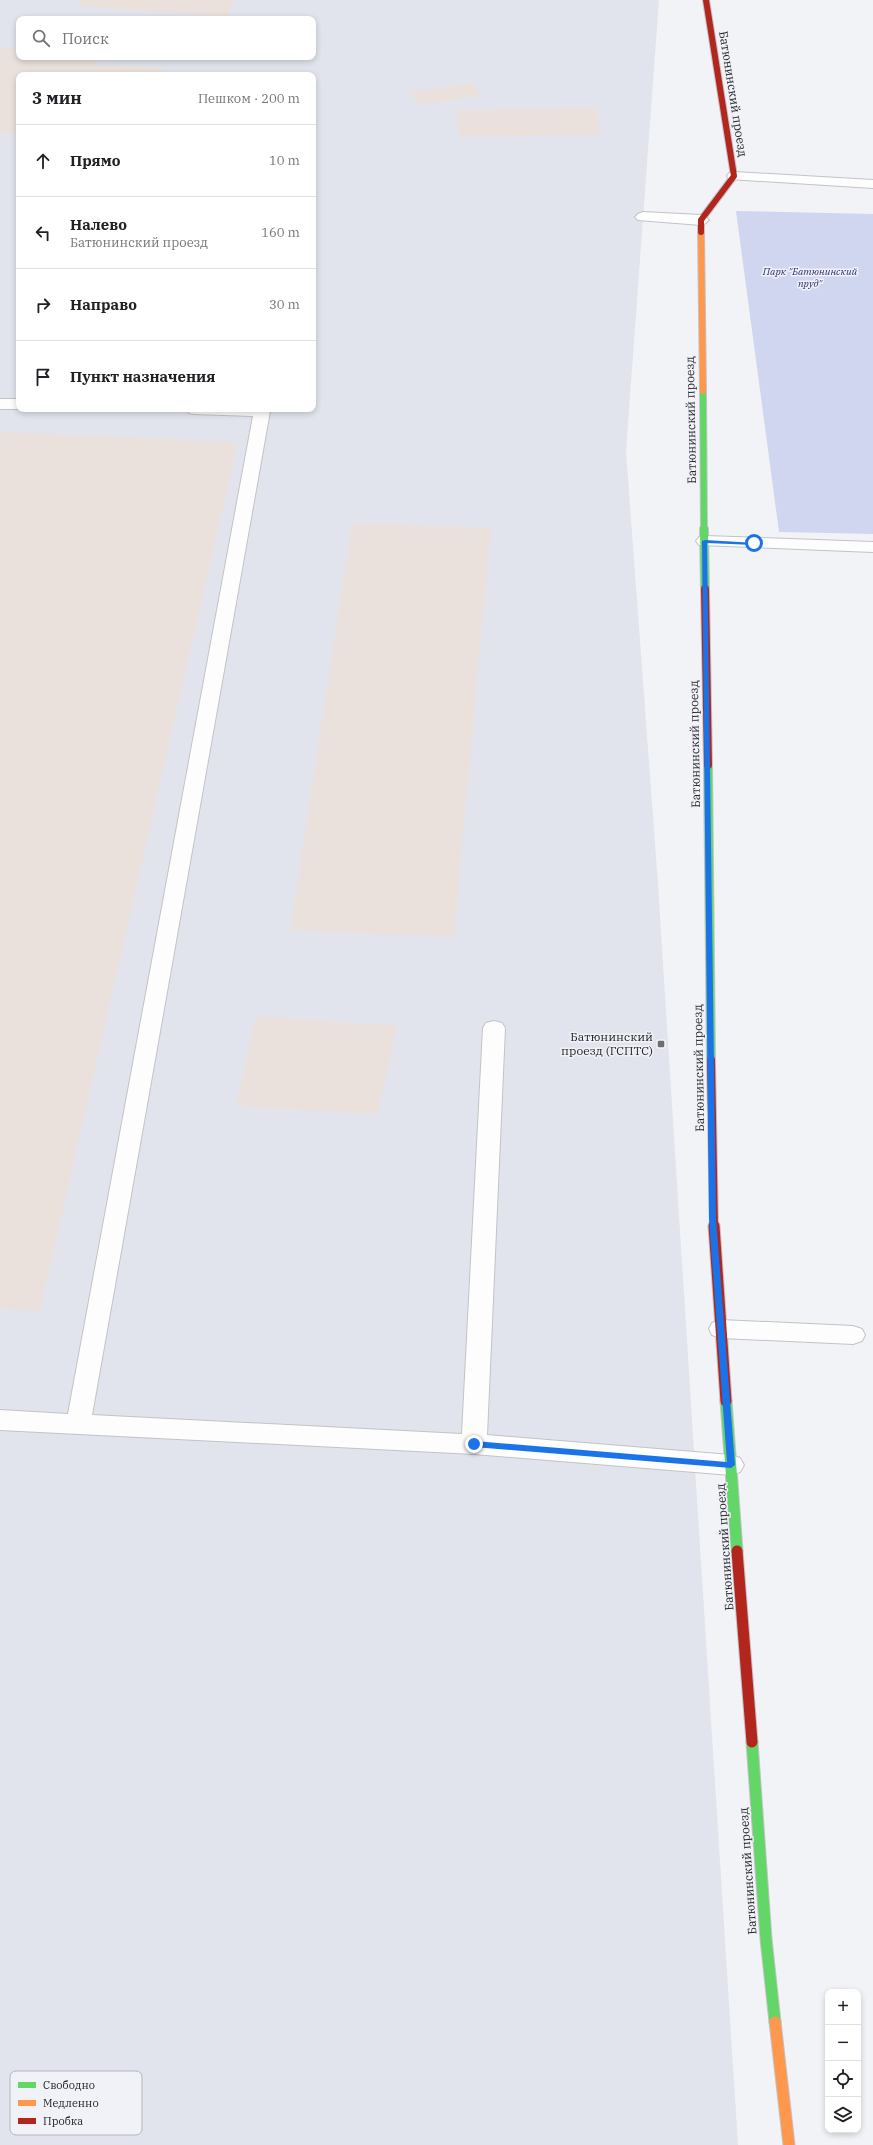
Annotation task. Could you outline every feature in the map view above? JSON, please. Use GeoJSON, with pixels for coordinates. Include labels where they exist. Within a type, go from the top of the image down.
{"type":"FeatureCollection","features":[{"type":"Feature","properties":{"kind":"street","name":"Батюнинский проезд"},"geometry":{"type":"LineString","coordinates":[[706,0],[734,176]]}},
{"type":"Feature","properties":{"kind":"street"},"geometry":{"type":"LineString","coordinates":[[701,220],[734,176]]}},
{"type":"Feature","properties":{"kind":"street","name":"Батюнинский проезд"},"geometry":{"type":"LineString","coordinates":[[701,220],[713,1219],[765,1932],[788,2145]]}},
{"type":"Feature","properties":{"kind":"lane"},"geometry":{"type":"LineString","coordinates":[[734,176],[873,184]]}},
{"type":"Feature","properties":{"kind":"lane"},"geometry":{"type":"LineString","coordinates":[[643,217],[701,220]]}},
{"type":"Feature","properties":{"kind":"lane"},"geometry":{"type":"LineString","coordinates":[[0,404],[16,404]]}},
{"type":"Feature","properties":{"kind":"lane"},"geometry":{"type":"LineString","coordinates":[[78,1424],[262,412]]}},
{"type":"Feature","properties":{"kind":"lane"},"geometry":{"type":"LineString","coordinates":[[705,541],[873,547]]}},
{"type":"Feature","properties":{"kind":"lane"},"geometry":{"type":"LineString","coordinates":[[474,1444],[494,1028]]}},
{"type":"Feature","properties":{"kind":"lane"},"geometry":{"type":"LineString","coordinates":[[721,1329],[853,1335]]}},
{"type":"Feature","properties":{"kind":"lane"},"geometry":{"type":"LineString","coordinates":[[0,1420],[474,1444],[731,1465]]}},
{"type":"Feature","properties":{"kind":"shaded area"},"geometry":{"type":"Polygon","coordinates":[[[0,0],[659,0],[626,451],[658,884],[738,2145],[0,2145],[0,0]]]}},
{"type":"Feature","properties":{"kind":"green space","name":"Парк \"Батюнинский пруд\""},"geometry":{"type":"Polygon","coordinates":[[[736,211],[873,214],[873,534],[779,532],[736,211]]]}},
{"type":"Feature","properties":{"kind":"building"},"geometry":{"type":"Polygon","coordinates":[[[81,0],[234,0],[227,16],[78,6],[81,0]]]}},
{"type":"Feature","properties":{"kind":"building"},"geometry":{"type":"Polygon","coordinates":[[[0,47],[16,49],[16,60],[97,60],[95,65],[164,68],[163,72],[16,72],[16,134],[0,132],[0,47]]]}},
{"type":"Feature","properties":{"kind":"building"},"geometry":{"type":"Polygon","coordinates":[[[472,83],[481,96],[418,105],[409,92],[472,83]]]}},
{"type":"Feature","properties":{"kind":"building"},"geometry":{"type":"Polygon","coordinates":[[[596,108],[601,135],[459,137],[456,110],[596,108]]]}},
{"type":"Feature","properties":{"kind":"building"},"geometry":{"type":"Polygon","coordinates":[[[0,432],[238,442],[40,1311],[0,1309],[0,432]]]}},
{"type":"Feature","properties":{"kind":"building"},"geometry":{"type":"Polygon","coordinates":[[[352,523],[491,528],[454,937],[290,930],[352,523]]]}},
{"type":"Feature","properties":{"kind":"building"},"geometry":{"type":"Polygon","coordinates":[[[256,1016],[397,1026],[378,1114],[236,1106],[256,1016]]]}},
{"type":"Feature","properties":{"kind":"traffic: fast"},"geometry":{"type":"LineString","coordinates":[[703,391],[705,589]]}},
{"type":"Feature","properties":{"kind":"traffic: fast"},"geometry":{"type":"LineString","coordinates":[[708,765],[711,1060]]}},
{"type":"Feature","properties":{"kind":"traffic: fast"},"geometry":{"type":"LineString","coordinates":[[726,1401],[737,1551]]}},
{"type":"Feature","properties":{"kind":"traffic: fast"},"geometry":{"type":"LineString","coordinates":[[752,1742],[766,1939],[775,2022]]}},
{"type":"Feature","properties":{"kind":"traffic: slow"},"geometry":{"type":"LineString","coordinates":[[701,232],[703,391]]}},
{"type":"Feature","properties":{"kind":"traffic: slow"},"geometry":{"type":"LineString","coordinates":[[775,2022],[789,2145]]}},
{"type":"Feature","properties":{"kind":"traffic: jam"},"geometry":{"type":"LineString","coordinates":[[701,232],[701,220],[734,176],[706,0]]}},
{"type":"Feature","properties":{"kind":"traffic: jam"},"geometry":{"type":"LineString","coordinates":[[705,589],[708,765]]}},
{"type":"Feature","properties":{"kind":"traffic: jam"},"geometry":{"type":"LineString","coordinates":[[711,1060],[713,1219],[726,1401]]}},
{"type":"Feature","properties":{"kind":"traffic: jam"},"geometry":{"type":"LineString","coordinates":[[737,1551],[752,1742]]}},
{"type":"Feature","properties":{"kind":"place","name":"Батюнинский проезд (ГСПТС)"},"geometry":{"type":"Point","coordinates":[661,1044]}},
{"type":"Feature","properties":{"kind":"route"},"geometry":{"type":"LineString","coordinates":[[474,1444],[731,1465],[713,1219],[705,541],[754,543]]}}]}
